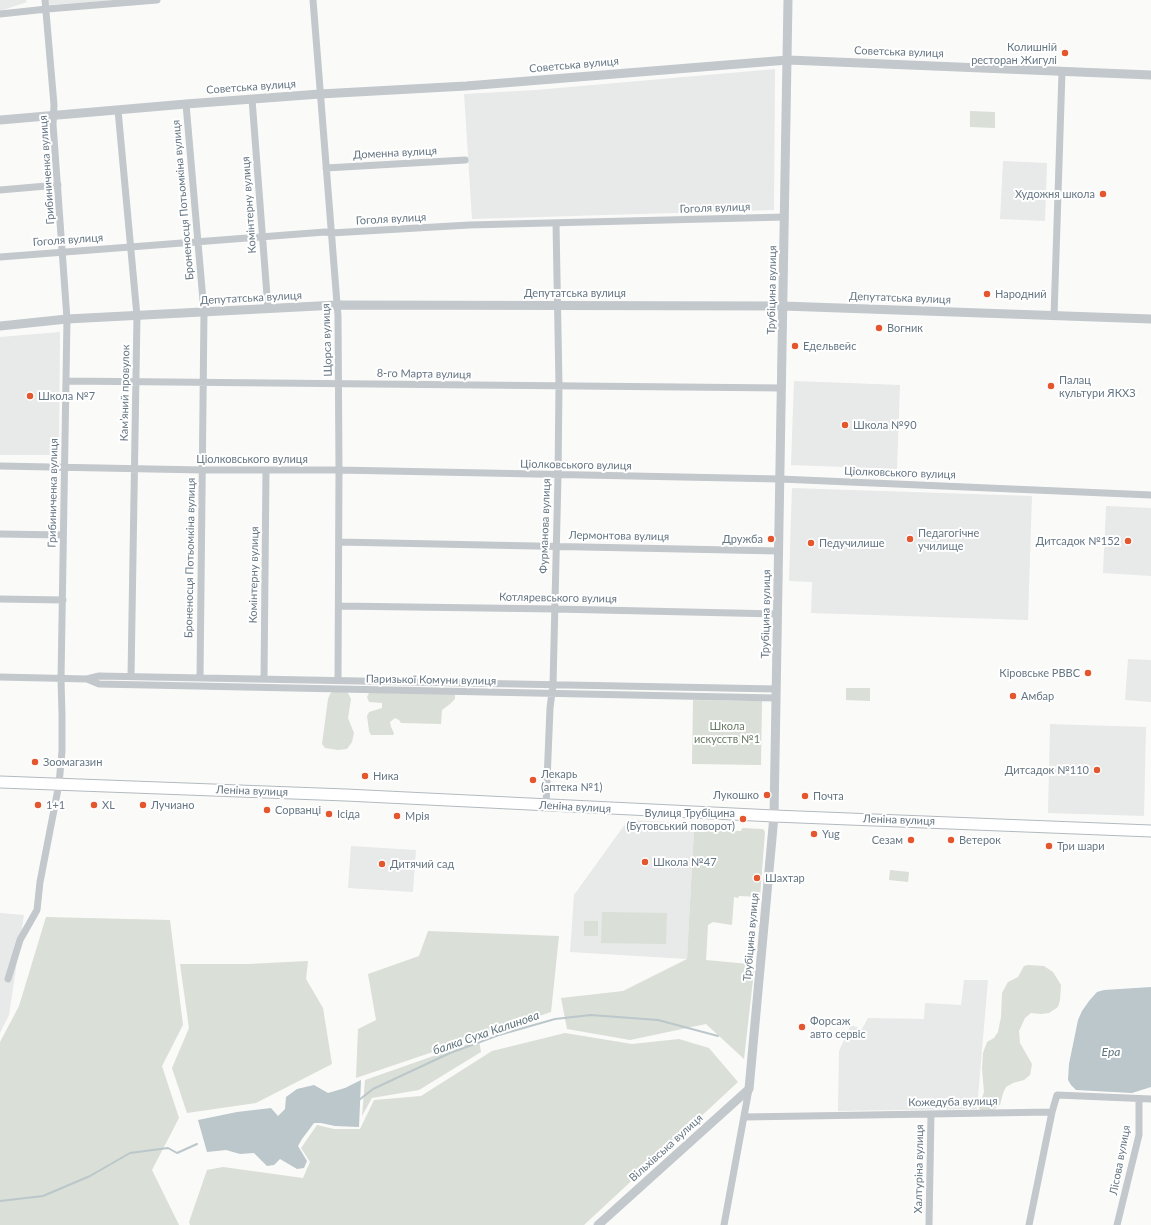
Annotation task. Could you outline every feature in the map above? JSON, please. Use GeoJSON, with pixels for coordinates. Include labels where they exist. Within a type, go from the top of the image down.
{"type":"FeatureCollection","features":[{"type":"Feature","properties":{"kind":"main road","name":"Леніна вулиця"},"geometry":{"type":"LineString","coordinates":[[0,782],[346,795],[774,816],[1151,831]]}},
{"type":"Feature","properties":{"kind":"street","name":"Грибиниченка вулиця"},"geometry":{"type":"LineString","coordinates":[[8,979],[20,940],[37,910],[40,882],[59,784],[62,744],[61,679],[67,319],[53,124],[54,115],[47,9],[45,0]]}},
{"type":"Feature","properties":{"kind":"street"},"geometry":{"type":"LineString","coordinates":[[0,14],[157,0]]}},
{"type":"Feature","properties":{"kind":"street","name":"Щорса вулиця"},"geometry":{"type":"LineString","coordinates":[[313,0],[337,305],[340,470],[338,680]]}},
{"type":"Feature","properties":{"kind":"street","name":"Трубіцина вулиця"},"geometry":{"type":"LineString","coordinates":[[724,1225],[749,1089],[774,816],[788,0]]}},
{"type":"Feature","properties":{"kind":"street","name":"Советська вулиця"},"geometry":{"type":"LineString","coordinates":[[0,120],[186,104],[320,94],[466,86],[788,60],[1151,75]]}},
{"type":"Feature","properties":{"kind":"street"},"geometry":{"type":"LineString","coordinates":[[1054,316],[1062,72]]}},
{"type":"Feature","properties":{"kind":"street","name":"Комінтерну вулиця"},"geometry":{"type":"LineString","coordinates":[[252,99],[268,309]]}},
{"type":"Feature","properties":{"kind":"street","name":"Броненосця Потьомкіна вулиця"},"geometry":{"type":"LineString","coordinates":[[186,104],[204,312],[200,678]]}},
{"type":"Feature","properties":{"kind":"street","name":"Кам’яний провулок"},"geometry":{"type":"LineString","coordinates":[[118,110],[137,316],[131,676]]}},
{"type":"Feature","properties":{"kind":"street","name":"Доменна вулиця"},"geometry":{"type":"LineString","coordinates":[[326,168],[465,160]]}},
{"type":"Feature","properties":{"kind":"street"},"geometry":{"type":"LineString","coordinates":[[0,190],[58,185]]}},
{"type":"Feature","properties":{"kind":"street","name":"Гоголя вулиця"},"geometry":{"type":"LineString","coordinates":[[0,257],[324,232],[331,233],[470,225],[785,217]]}},
{"type":"Feature","properties":{"kind":"street","name":"Фурманова вулиця"},"geometry":{"type":"LineString","coordinates":[[546,805],[550,708],[553,685],[558,476],[559,386],[556,224]]}},
{"type":"Feature","properties":{"kind":"street","name":"Депутатська вулиця"},"geometry":{"type":"LineString","coordinates":[[0,326],[67,319],[337,305],[783,306],[1151,319]]}},
{"type":"Feature","properties":{"kind":"street","name":"8-го Марта вулиця"},"geometry":{"type":"LineString","coordinates":[[67,381],[782,388]]}},
{"type":"Feature","properties":{"kind":"street","name":"Ціолковського вулиця"},"geometry":{"type":"LineString","coordinates":[[0,466],[202,470],[340,470],[558,476],[780,479],[1151,495]]}},
{"type":"Feature","properties":{"kind":"street","name":"Комінтерну вулиця"},"geometry":{"type":"LineString","coordinates":[[264,679],[266,470]]}},
{"type":"Feature","properties":{"kind":"street"},"geometry":{"type":"LineString","coordinates":[[0,534],[63,535]]}},
{"type":"Feature","properties":{"kind":"street","name":"Лермонтова вулиця"},"geometry":{"type":"LineString","coordinates":[[339,542],[779,551]]}},
{"type":"Feature","properties":{"kind":"street"},"geometry":{"type":"LineString","coordinates":[[0,599],[63,600]]}},
{"type":"Feature","properties":{"kind":"street","name":"Котляревського вулиця"},"geometry":{"type":"LineString","coordinates":[[339,606],[778,614]]}},
{"type":"Feature","properties":{"kind":"street","name":"Паризької Комуни вулиця"},"geometry":{"type":"LineString","coordinates":[[0,677],[87,679],[99,676],[131,676],[338,680],[553,685],[776,694]]}},
{"type":"Feature","properties":{"kind":"street","name":"Паризької Комуни вулиця"},"geometry":{"type":"LineString","coordinates":[[87,679],[99,684],[552,694],[776,694]]}},
{"type":"Feature","properties":{"kind":"street","name":"Вільхівська вулиця"},"geometry":{"type":"LineString","coordinates":[[598,1225],[749,1089]]}},
{"type":"Feature","properties":{"kind":"street"},"geometry":{"type":"LineString","coordinates":[[1029,1225],[1052,1112],[1057,1095],[1151,1100]]}},
{"type":"Feature","properties":{"kind":"street","name":"Лісова вулиця"},"geometry":{"type":"LineString","coordinates":[[1117,1225],[1138,1135],[1139,1099]]}},
{"type":"Feature","properties":{"kind":"street","name":"Кожедуба вулиця"},"geometry":{"type":"LineString","coordinates":[[744,1117],[1052,1112]]}},
{"type":"Feature","properties":{"kind":"street","name":"Халтуріна вулиця"},"geometry":{"type":"LineString","coordinates":[[929,1225],[931,1114]]}},
{"type":"Feature","properties":{"kind":"shaded area"},"geometry":{"type":"Polygon","coordinates":[[[0,0],[26,0],[27,2],[0,11],[0,0]]]}},
{"type":"Feature","properties":{"kind":"shaded area"},"geometry":{"type":"Polygon","coordinates":[[[48,0],[118,0],[48,5],[48,0]]]}},
{"type":"Feature","properties":{"kind":"shaded area"},"geometry":{"type":"Polygon","coordinates":[[[775,69],[774,210],[472,219],[464,94],[536,90],[775,69]]]}},
{"type":"Feature","properties":{"kind":"shaded area"},"geometry":{"type":"Polygon","coordinates":[[[1003,161],[1047,163],[1045,221],[1000,219],[1003,161]]]}},
{"type":"Feature","properties":{"kind":"shaded area","name":"Школа №7"},"geometry":{"type":"Polygon","coordinates":[[[60,332],[59,455],[0,455],[0,337],[60,332]]]}},
{"type":"Feature","properties":{"kind":"shaded area","name":"Школа №90"},"geometry":{"type":"Polygon","coordinates":[[[794,381],[900,385],[897,469],[791,465],[794,381]]]}},
{"type":"Feature","properties":{"kind":"shaded area","name":"Педагогічне училище"},"geometry":{"type":"Polygon","coordinates":[[[792,488],[1032,496],[1028,620],[811,613],[812,582],[789,581],[792,488]]]}},
{"type":"Feature","properties":{"kind":"shaded area","name":"Дитсадок №152"},"geometry":{"type":"Polygon","coordinates":[[[1106,506],[1151,508],[1151,576],[1103,573],[1106,506]]]}},
{"type":"Feature","properties":{"kind":"shaded area"},"geometry":{"type":"Polygon","coordinates":[[[1128,659],[1151,660],[1151,702],[1125,700],[1128,659]]]}},
{"type":"Feature","properties":{"kind":"shaded area","name":"Дитсадок №110"},"geometry":{"type":"Polygon","coordinates":[[[1050,724],[1146,727],[1144,816],[1048,813],[1050,724]]]}},
{"type":"Feature","properties":{"kind":"shaded area","name":"Школа №47"},"geometry":{"type":"Polygon","coordinates":[[[628,820],[689,823],[694,829],[687,959],[570,952],[574,895],[628,820]]]}},
{"type":"Feature","properties":{"kind":"shaded area"},"geometry":{"type":"Polygon","coordinates":[[[351,846],[416,850],[413,892],[348,888],[351,846]]]}},
{"type":"Feature","properties":{"kind":"shaded area"},"geometry":{"type":"Polygon","coordinates":[[[0,913],[24,915],[9,1015],[0,1033],[0,913]]]}},
{"type":"Feature","properties":{"kind":"shaded area"},"geometry":{"type":"Polygon","coordinates":[[[964,980],[988,980],[977,1109],[838,1111],[839,1051],[851,1025],[862,1029],[868,1018],[924,1019],[925,1003],[961,1005],[964,980]]]}},
{"type":"Feature","properties":{"kind":"green space"},"geometry":{"type":"Polygon","coordinates":[[[970,111],[995,112],[995,128],[970,127],[970,111]]]}},
{"type":"Feature","properties":{"kind":"green space"},"geometry":{"type":"Polygon","coordinates":[[[846,688],[870,688],[870,701],[846,700],[846,688]]]}},
{"type":"Feature","properties":{"kind":"green space"},"geometry":{"type":"Polygon","coordinates":[[[334,690],[345,691],[351,699],[348,718],[354,733],[352,742],[347,749],[338,750],[325,748],[322,744],[328,699],[334,690]]]}},
{"type":"Feature","properties":{"kind":"green space"},"geometry":{"type":"Polygon","coordinates":[[[369,693],[454,693],[455,699],[442,710],[441,724],[401,723],[395,718],[390,722],[394,733],[393,735],[371,735],[367,716],[369,712],[382,708],[382,703],[369,702],[367,697],[369,693]]]}},
{"type":"Feature","properties":{"kind":"green space","name":"Школа искусств №1"},"geometry":{"type":"Polygon","coordinates":[[[693,700],[762,701],[761,765],[692,764],[693,700]]]}},
{"type":"Feature","properties":{"kind":"green space"},"geometry":{"type":"Polygon","coordinates":[[[742,828],[763,829],[765,832],[760,897],[734,897],[732,925],[713,922],[708,925],[706,960],[749,964],[754,971],[744,1059],[706,1024],[630,1040],[567,1029],[561,998],[623,991],[687,959],[694,829],[741,831],[742,828]]]}},
{"type":"Feature","properties":{"kind":"green space"},"geometry":{"type":"Polygon","coordinates":[[[890,870],[909,872],[908,882],[889,880],[890,870]]]}},
{"type":"Feature","properties":{"kind":"green space"},"geometry":{"type":"Polygon","coordinates":[[[602,912],[667,913],[666,944],[601,943],[602,912]]]}},
{"type":"Feature","properties":{"kind":"green space"},"geometry":{"type":"Polygon","coordinates":[[[46,917],[170,920],[183,1025],[162,1066],[179,1118],[152,1170],[179,1225],[0,1225],[0,1042],[19,1006],[46,917]]]}},
{"type":"Feature","properties":{"kind":"green space"},"geometry":{"type":"Polygon","coordinates":[[[584,921],[598,921],[598,936],[584,936],[584,921]]]}},
{"type":"Feature","properties":{"kind":"green space"},"geometry":{"type":"Polygon","coordinates":[[[428,931],[559,936],[551,1012],[356,1078],[358,1029],[376,1020],[368,974],[419,956],[428,931]]]}},
{"type":"Feature","properties":{"kind":"green space"},"geometry":{"type":"Polygon","coordinates":[[[308,961],[306,979],[323,1008],[332,1064],[256,1103],[187,1113],[172,1068],[189,1028],[180,964],[248,964],[308,961]]]}},
{"type":"Feature","properties":{"kind":"green space"},"geometry":{"type":"Polygon","coordinates":[[[1024,966],[1044,966],[1053,972],[1061,985],[1058,1007],[1049,1013],[1031,1013],[1025,1018],[1019,1031],[1020,1043],[1032,1064],[1030,1075],[1024,1080],[1006,1087],[1000,1105],[991,1111],[980,1111],[979,1107],[984,1092],[982,1069],[983,1053],[987,1042],[994,1038],[998,1032],[1001,1017],[1002,993],[1008,982],[1018,977],[1024,966]]]}},
{"type":"Feature","properties":{"kind":"green space"},"geometry":{"type":"Polygon","coordinates":[[[565,1033],[632,1044],[679,1039],[709,1048],[738,1082],[584,1225],[190,1225],[189,1222],[207,1170],[223,1167],[303,1178],[310,1162],[301,1148],[317,1125],[334,1129],[360,1129],[374,1100],[421,1096],[492,1051],[565,1033]]]}},
{"type":"Feature","properties":{"kind":"green space"},"geometry":{"type":"Polygon","coordinates":[[[479,1040],[481,1052],[419,1090],[372,1098],[362,1116],[365,1080],[479,1040]]]}},
{"type":"Feature","properties":{"kind":"water","name":"Ера"},"geometry":{"type":"Polygon","coordinates":[[[1151,987],[1151,1087],[1132,1093],[1076,1090],[1068,1080],[1069,1064],[1078,1020],[1089,1001],[1097,992],[1104,990],[1151,987]]]}},
{"type":"Feature","properties":{"kind":"water"},"geometry":{"type":"Polygon","coordinates":[[[361,1080],[359,1127],[314,1123],[298,1146],[307,1161],[304,1168],[297,1169],[280,1159],[274,1165],[267,1166],[254,1153],[240,1154],[226,1150],[207,1152],[198,1120],[237,1112],[271,1108],[278,1116],[285,1109],[286,1097],[297,1089],[314,1085],[328,1093],[345,1088],[361,1080]]]}},
{"type":"Feature","properties":{"kind":"waterway","name":"балка Суха Калинова"},"geometry":{"type":"LineString","coordinates":[[359,1100],[373,1089],[450,1053],[499,1035],[555,1019],[591,1015],[658,1020],[718,1036]]}},
{"type":"Feature","properties":{"kind":"waterway","name":"балка Суха Калинова"},"geometry":{"type":"LineString","coordinates":[[0,1201],[43,1196],[90,1176],[130,1153],[168,1148],[177,1153],[197,1144]]}},
{"type":"Feature","properties":{"kind":"place","name":"Колишній ресторан Жигулі"},"geometry":{"type":"Point","coordinates":[1065,53]}},
{"type":"Feature","properties":{"kind":"place","name":"Художня школа"},"geometry":{"type":"Point","coordinates":[1103,194]}},
{"type":"Feature","properties":{"kind":"place","name":"Народний"},"geometry":{"type":"Point","coordinates":[987,294]}},
{"type":"Feature","properties":{"kind":"place","name":"Вогник"},"geometry":{"type":"Point","coordinates":[879,328]}},
{"type":"Feature","properties":{"kind":"place","name":"Едельвейс"},"geometry":{"type":"Point","coordinates":[795,346]}},
{"type":"Feature","properties":{"kind":"place","name":"Палац культури ЯКХЗ"},"geometry":{"type":"Point","coordinates":[1051,386]}},
{"type":"Feature","properties":{"kind":"place","name":"Школа №7"},"geometry":{"type":"Point","coordinates":[30,396]}},
{"type":"Feature","properties":{"kind":"place","name":"Школа №90"},"geometry":{"type":"Point","coordinates":[845,425]}},
{"type":"Feature","properties":{"kind":"place","name":"Дружба"},"geometry":{"type":"Point","coordinates":[771,539]}},
{"type":"Feature","properties":{"kind":"place","name":"Педагогічне училище"},"geometry":{"type":"Point","coordinates":[910,539]}},
{"type":"Feature","properties":{"kind":"place","name":"Дитсадок №152"},"geometry":{"type":"Point","coordinates":[1128,541]}},
{"type":"Feature","properties":{"kind":"place","name":"Педучилише"},"geometry":{"type":"Point","coordinates":[811,543]}},
{"type":"Feature","properties":{"kind":"place","name":"Кіровське РВВС"},"geometry":{"type":"Point","coordinates":[1088,673]}},
{"type":"Feature","properties":{"kind":"place","name":"Амбар"},"geometry":{"type":"Point","coordinates":[1013,696]}},
{"type":"Feature","properties":{"kind":"place","name":"Зоомагазин"},"geometry":{"type":"Point","coordinates":[35,762]}},
{"type":"Feature","properties":{"kind":"place","name":"Дитсадок №110"},"geometry":{"type":"Point","coordinates":[1097,770]}},
{"type":"Feature","properties":{"kind":"place","name":"Ника"},"geometry":{"type":"Point","coordinates":[365,776]}},
{"type":"Feature","properties":{"kind":"place","name":"Лекарь (аптека №1)"},"geometry":{"type":"Point","coordinates":[533,780]}},
{"type":"Feature","properties":{"kind":"place","name":"Лукошко"},"geometry":{"type":"Point","coordinates":[767,795]}},
{"type":"Feature","properties":{"kind":"place","name":"Почта"},"geometry":{"type":"Point","coordinates":[805,796]}},
{"type":"Feature","properties":{"kind":"place","name":"1+1"},"geometry":{"type":"Point","coordinates":[38,805]}},
{"type":"Feature","properties":{"kind":"place","name":"XL"},"geometry":{"type":"Point","coordinates":[94,805]}},
{"type":"Feature","properties":{"kind":"place","name":"Лучиано"},"geometry":{"type":"Point","coordinates":[143,805]}},
{"type":"Feature","properties":{"kind":"place","name":"Сорванці"},"geometry":{"type":"Point","coordinates":[267,810]}},
{"type":"Feature","properties":{"kind":"place","name":"Ісіда"},"geometry":{"type":"Point","coordinates":[329,814]}},
{"type":"Feature","properties":{"kind":"place","name":"Мрія"},"geometry":{"type":"Point","coordinates":[397,816]}},
{"type":"Feature","properties":{"kind":"place","name":"Вулиця Трубіцина (Бутовський поворот)"},"geometry":{"type":"Point","coordinates":[743,819]}},
{"type":"Feature","properties":{"kind":"place","name":"Yug"},"geometry":{"type":"Point","coordinates":[814,834]}},
{"type":"Feature","properties":{"kind":"place","name":"Сезам"},"geometry":{"type":"Point","coordinates":[911,840]}},
{"type":"Feature","properties":{"kind":"place","name":"Ветерок"},"geometry":{"type":"Point","coordinates":[951,840]}},
{"type":"Feature","properties":{"kind":"place","name":"Три шари"},"geometry":{"type":"Point","coordinates":[1049,846]}},
{"type":"Feature","properties":{"kind":"place","name":"Школа №47"},"geometry":{"type":"Point","coordinates":[645,862]}},
{"type":"Feature","properties":{"kind":"place","name":"Дитячий сад"},"geometry":{"type":"Point","coordinates":[382,864]}},
{"type":"Feature","properties":{"kind":"place","name":"Шахтар"},"geometry":{"type":"Point","coordinates":[757,878]}},
{"type":"Feature","properties":{"kind":"place","name":"Форсаж авто сервіс"},"geometry":{"type":"Point","coordinates":[802,1027]}}]}
